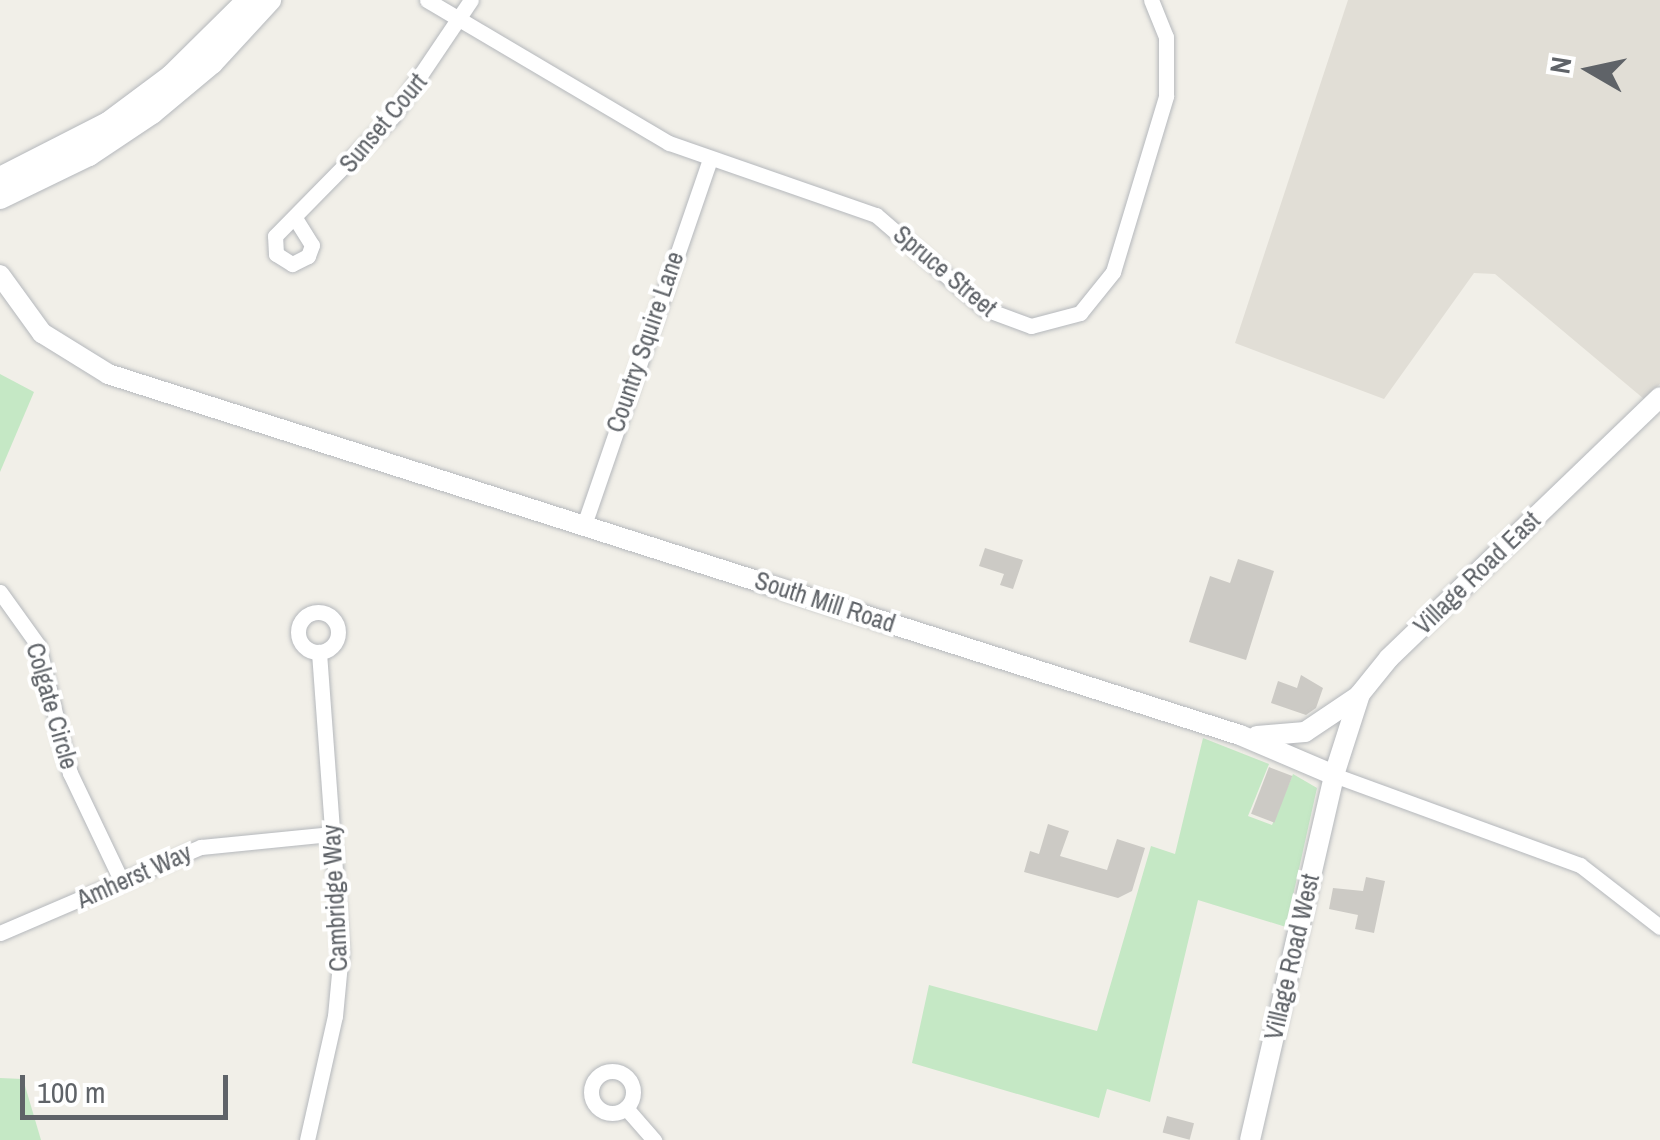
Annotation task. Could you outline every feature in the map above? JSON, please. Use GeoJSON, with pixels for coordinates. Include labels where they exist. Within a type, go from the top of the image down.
{"type":"FeatureCollection","features":[{"type":"Feature","properties":{"kind":"main road"},"geometry":{"type":"LineString","coordinates":[[0,178],[108,123],[171,76],[248,0]]}},
{"type":"Feature","properties":{"kind":"main road"},"geometry":{"type":"LineString","coordinates":[[0,198],[89,155],[152,113],[222,54],[270,0]]}},
{"type":"Feature","properties":{"kind":"street","name":"Spruce Street"},"geometry":{"type":"LineString","coordinates":[[427,0],[633,124],[710,160],[820,191],[876,215],[997,316],[1031,326],[1065,321],[1096,300],[1113,272],[1166,96],[1166,37],[1152,0]]}},
{"type":"Feature","properties":{"kind":"street"},"geometry":{"type":"LineString","coordinates":[[460,20],[471,0]]}},
{"type":"Feature","properties":{"kind":"street","name":"Sunset Court"},"geometry":{"type":"LineString","coordinates":[[295,218],[382,129],[460,20]]}},
{"type":"Feature","properties":{"kind":"street","name":"Country Squire Lane"},"geometry":{"type":"LineString","coordinates":[[584,525],[710,160]]}},
{"type":"Feature","properties":{"kind":"street","name":"South Mill Road"},"geometry":{"type":"LineString","coordinates":[[0,275],[42,333],[108,374],[1240,735],[1334,775],[1567,858],[1660,927]]}},
{"type":"Feature","properties":{"kind":"street","name":"Village Road East"},"geometry":{"type":"LineString","coordinates":[[1334,775],[1360,694],[1389,658],[1660,397]]}},
{"type":"Feature","properties":{"kind":"street","name":"Colgate Circle"},"geometry":{"type":"LineString","coordinates":[[0,592],[38,645],[70,773],[122,880]]}},
{"type":"Feature","properties":{"kind":"street","name":"Cambridge Way"},"geometry":{"type":"LineString","coordinates":[[307,1140],[340,981],[318,652]]}},
{"type":"Feature","properties":{"kind":"street"},"geometry":{"type":"LineString","coordinates":[[1240,735],[1305,732],[1360,694]]}},
{"type":"Feature","properties":{"kind":"street","name":"Village Road West"},"geometry":{"type":"LineString","coordinates":[[1250,1140],[1334,775]]}},
{"type":"Feature","properties":{"kind":"street","name":"Amherst Way"},"geometry":{"type":"LineString","coordinates":[[0,933],[201,847],[332,834]]}},
{"type":"Feature","properties":{"kind":"street"},"geometry":{"type":"LineString","coordinates":[[626,1108],[654,1140]]}},
{"type":"Feature","properties":{"kind":"shaded area"},"geometry":{"type":"Polygon","coordinates":[[[1348,0],[1660,0],[1660,384],[1644,399],[1495,274],[1474,273],[1384,399],[1235,343],[1348,0]]]}},
{"type":"Feature","properties":{"kind":"green space"},"geometry":{"type":"Polygon","coordinates":[[[0,374],[34,392],[0,472],[0,374]]]}},
{"type":"Feature","properties":{"kind":"green space"},"geometry":{"type":"Polygon","coordinates":[[[1203,738],[1269,764],[1248,816],[1272,825],[1293,774],[1317,788],[1286,927],[1198,900],[1150,1102],[1107,1089],[1099,1118],[912,1063],[929,985],[1097,1031],[1151,846],[1175,854],[1203,738]]]}},
{"type":"Feature","properties":{"kind":"green space"},"geometry":{"type":"Polygon","coordinates":[[[0,1078],[23,1079],[41,1140],[0,1140],[0,1078]]]}},
{"type":"Feature","properties":{"kind":"building"},"geometry":{"type":"Polygon","coordinates":[[[985,548],[1023,560],[1013,589],[1000,585],[1004,574],[979,566],[985,548]]]}},
{"type":"Feature","properties":{"kind":"building"},"geometry":{"type":"Polygon","coordinates":[[[1238,559],[1274,571],[1246,660],[1189,642],[1210,576],[1230,583],[1238,559]]]}},
{"type":"Feature","properties":{"kind":"building"},"geometry":{"type":"Polygon","coordinates":[[[1301,675],[1323,688],[1316,708],[1306,715],[1271,703],[1278,681],[1297,688],[1301,675]]]}},
{"type":"Feature","properties":{"kind":"building"},"geometry":{"type":"Polygon","coordinates":[[[1269,767],[1292,776],[1274,823],[1251,814],[1269,767]]]}},
{"type":"Feature","properties":{"kind":"building"},"geometry":{"type":"Polygon","coordinates":[[[1048,824],[1069,831],[1060,856],[1107,870],[1117,839],[1145,848],[1132,891],[1118,898],[1024,872],[1030,851],[1039,854],[1048,824]]]}},
{"type":"Feature","properties":{"kind":"building"},"geometry":{"type":"Polygon","coordinates":[[[1366,877],[1385,881],[1374,933],[1355,929],[1358,915],[1329,909],[1333,888],[1363,891],[1366,877]]]}},
{"type":"Feature","properties":{"kind":"building"},"geometry":{"type":"Polygon","coordinates":[[[1167,1116],[1194,1123],[1190,1140],[1163,1132],[1167,1116]]]}}]}
